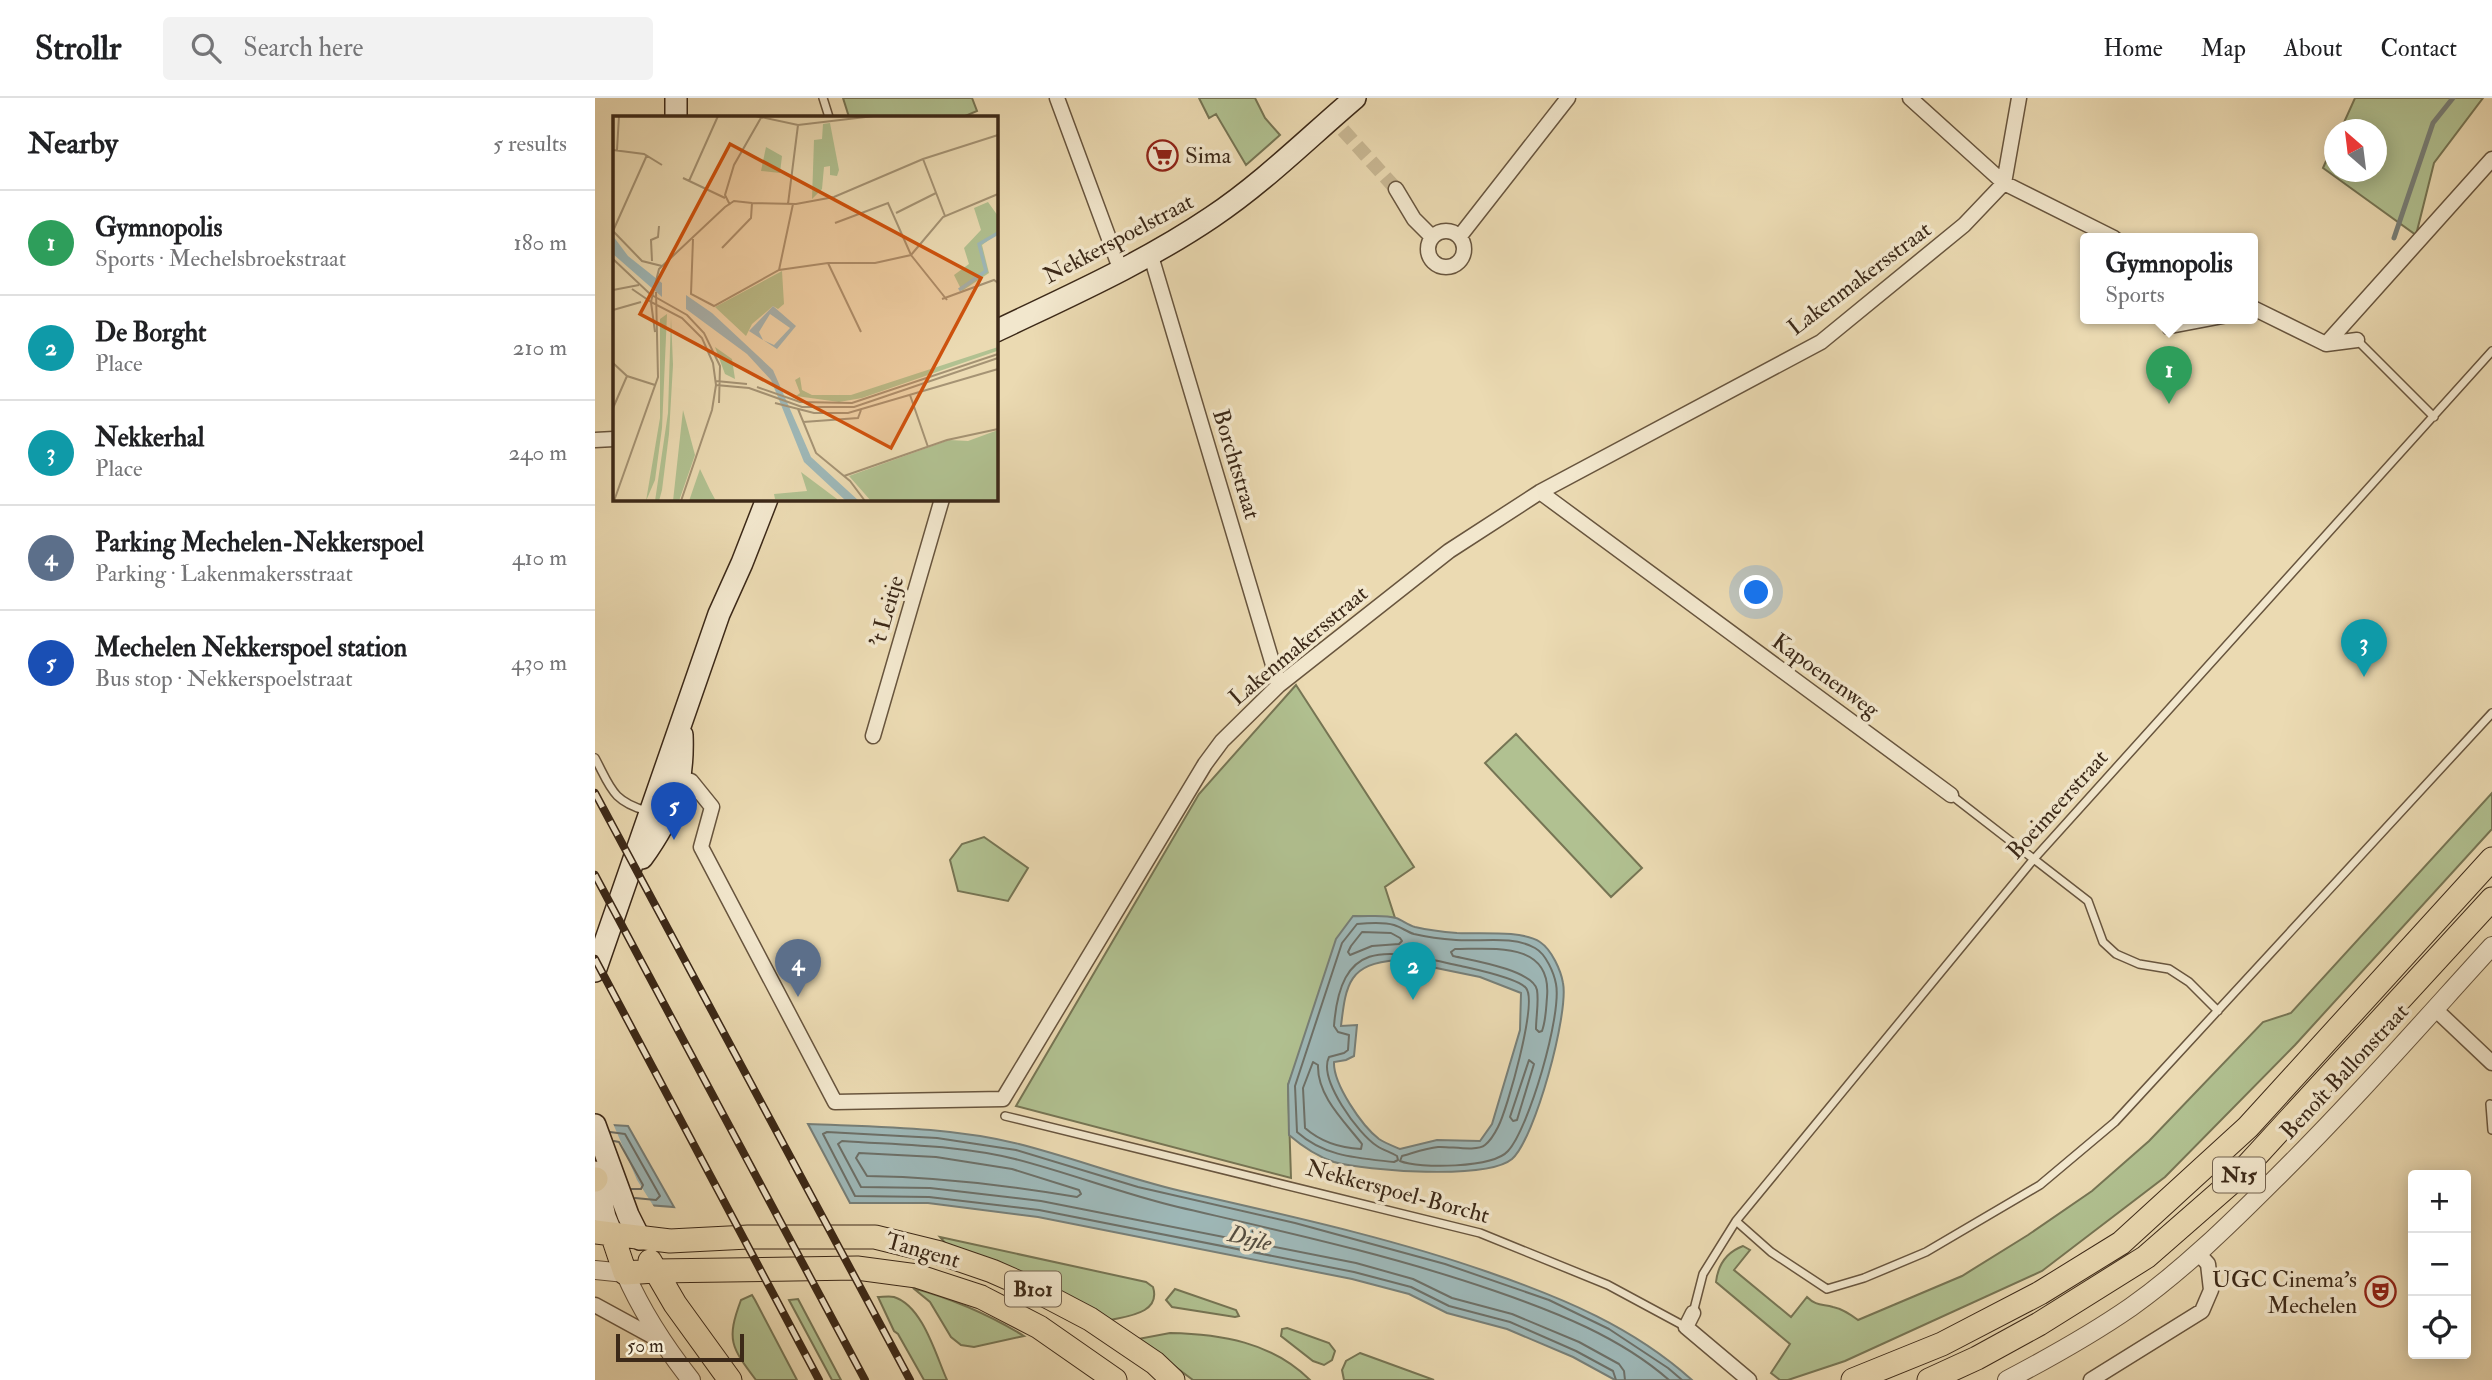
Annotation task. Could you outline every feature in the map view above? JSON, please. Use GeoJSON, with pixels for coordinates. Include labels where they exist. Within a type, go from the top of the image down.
{"type":"FeatureCollection","features":[{"type":"Feature","properties":{"kind":"main road"},"geometry":{"type":"LineString","coordinates":[[676,98],[676,116]]}},
{"type":"Feature","properties":{"kind":"main road","name":"Nekkerspoelstraat"},"geometry":{"type":"LineString","coordinates":[[997,331],[1151,256],[1213,217],[1336,125],[1355,98]]}},
{"type":"Feature","properties":{"kind":"main road"},"geometry":{"type":"LineString","coordinates":[[719,614],[727,577],[754,500]]}},
{"type":"Feature","properties":{"kind":"main road"},"geometry":{"type":"LineString","coordinates":[[627,879],[669,816],[672,774],[682,723],[719,614],[743,563],[767,500]]}},
{"type":"Feature","properties":{"kind":"main road"},"geometry":{"type":"LineString","coordinates":[[595,971],[651,812],[672,774]]}},
{"type":"Feature","properties":{"kind":"main road","name":"N15"},"geometry":{"type":"LineString","coordinates":[[1853,1380],[1942,1344],[2040,1293],[2121,1243],[2248,1127],[2492,859]]}},
{"type":"Feature","properties":{"kind":"main road","name":"N15"},"geometry":{"type":"LineString","coordinates":[[1929,1380],[1977,1358],[2039,1324],[2146,1257],[2234,1181],[2492,899]]}},
{"type":"Feature","properties":{"kind":"main road"},"geometry":{"type":"LineString","coordinates":[[595,1125],[628,1215],[655,1271],[675,1304],[730,1380]]}},
{"type":"Feature","properties":{"kind":"main road"},"geometry":{"type":"LineString","coordinates":[[595,1177],[604,1227],[625,1273]]}},
{"type":"Feature","properties":{"kind":"main road","name":"Tangent"},"geometry":{"type":"LineString","coordinates":[[604,1227],[640,1239],[670,1241],[748,1237],[875,1237],[940,1253],[1033,1289],[1090,1319],[1155,1363],[1173,1380]]}},
{"type":"Feature","properties":{"kind":"main road","name":"Tangent"},"geometry":{"type":"LineString","coordinates":[[625,1273],[857,1268],[917,1276],[981,1297],[1039,1326],[1115,1380]]}},
{"type":"Feature","properties":{"kind":"street"},"geometry":{"type":"LineString","coordinates":[[1057,98],[1121,271]]}},
{"type":"Feature","properties":{"kind":"street"},"geometry":{"type":"LineString","coordinates":[[1460,236],[1568,98]]}},
{"type":"Feature","properties":{"kind":"street"},"geometry":{"type":"LineString","coordinates":[[1910,98],[2004,183],[2104,233]]}},
{"type":"Feature","properties":{"kind":"street"},"geometry":{"type":"LineString","coordinates":[[2004,183],[2019,98]]}},
{"type":"Feature","properties":{"kind":"street"},"geometry":{"type":"LineString","coordinates":[[2326,344],[2492,159]]}},
{"type":"Feature","properties":{"kind":"street","name":"Lakenmakersstraat"},"geometry":{"type":"LineString","coordinates":[[672,774],[691,781],[712,807],[701,847],[835,1102],[1003,1099],[1199,772],[1222,741],[1279,685],[1449,551],[1539,492],[1821,342],[1964,225],[2004,183]]}},
{"type":"Feature","properties":{"kind":"street"},"geometry":{"type":"LineString","coordinates":[[1396,189],[1413,219],[1431,237]]}},
{"type":"Feature","properties":{"kind":"street"},"geometry":{"type":"LineString","coordinates":[[1448,230],[1460,236],[1465,247],[1458,263],[1446,267],[1434,263],[1428,254],[1431,237],[1448,230]]}},
{"type":"Feature","properties":{"kind":"street","name":"Borchtstraat"},"geometry":{"type":"LineString","coordinates":[[1151,256],[1279,685]]}},
{"type":"Feature","properties":{"kind":"street"},"geometry":{"type":"LineString","coordinates":[[2258,312],[2326,344],[2357,340]]}},
{"type":"Feature","properties":{"kind":"street"},"geometry":{"type":"LineString","coordinates":[[595,440],[613,439]]}},
{"type":"Feature","properties":{"kind":"street","name":"Kapoenenweg"},"geometry":{"type":"LineString","coordinates":[[1539,492],[1951,795]]}},
{"type":"Feature","properties":{"kind":"street","name":"'t Leitje"},"geometry":{"type":"LineString","coordinates":[[873,736],[941,500]]}},
{"type":"Feature","properties":{"kind":"street","name":"Benoît Ballonstraat"},"geometry":{"type":"LineString","coordinates":[[2007,1380],[2047,1359],[2131,1307],[2198,1253],[2319,1136],[2492,946]]}},
{"type":"Feature","properties":{"kind":"street"},"geometry":{"type":"LineString","coordinates":[[2435,1009],[2492,1063]]}},
{"type":"Feature","properties":{"kind":"street"},"geometry":{"type":"LineString","coordinates":[[2091,1380],[2202,1311],[2211,1290],[2208,1264],[2198,1253]]}},
{"type":"Feature","properties":{"kind":"street"},"geometry":{"type":"LineString","coordinates":[[595,1270],[625,1273],[640,1305],[691,1380]]}},
{"type":"Feature","properties":{"kind":"street"},"geometry":{"type":"LineString","coordinates":[[595,1305],[663,1341]]}},
{"type":"Feature","properties":{"kind":"street"},"geometry":{"type":"LineString","coordinates":[[1686,1327],[1693,1313]]}},
{"type":"Feature","properties":{"kind":"street","name":"Nekkerspoel-Borcht"},"geometry":{"type":"LineString","coordinates":[[1686,1327],[1749,1380]]}},
{"type":"Feature","properties":{"kind":"lane"},"geometry":{"type":"LineString","coordinates":[[823,98],[829,116]]}},
{"type":"Feature","properties":{"kind":"lane"},"geometry":{"type":"LineString","coordinates":[[2167,330],[2198,324]]}},
{"type":"Feature","properties":{"kind":"lane"},"geometry":{"type":"LineString","coordinates":[[2357,340],[2434,417]]}},
{"type":"Feature","properties":{"kind":"lane","name":"Boeimeerstraat"},"geometry":{"type":"LineString","coordinates":[[1693,1313],[1703,1274],[1736,1221],[2033,860],[2492,351]]}},
{"type":"Feature","properties":{"kind":"lane"},"geometry":{"type":"LineString","coordinates":[[1736,1221],[1772,1252],[1827,1289],[1864,1278],[1926,1252],[2040,1185],[2115,1122],[2492,713]]}},
{"type":"Feature","properties":{"kind":"lane"},"geometry":{"type":"LineString","coordinates":[[595,758],[619,800],[651,812]]}},
{"type":"Feature","properties":{"kind":"lane"},"geometry":{"type":"LineString","coordinates":[[1951,795],[2088,901],[2103,942],[2116,954],[2139,964],[2169,969],[2189,982],[2218,1011]]}},
{"type":"Feature","properties":{"kind":"lane"},"geometry":{"type":"LineString","coordinates":[[2490,1104],[2492,1130]]}},
{"type":"Feature","properties":{"kind":"lane","name":"Nekkerspoel-Borcht"},"geometry":{"type":"LineString","coordinates":[[1005,1116],[1479,1234],[1608,1285],[1686,1327]]}},
{"type":"Feature","properties":{"kind":"green space"},"geometry":{"type":"Polygon","coordinates":[[[843,98],[972,98],[977,111],[965,116],[849,116],[843,98]]]}},
{"type":"Feature","properties":{"kind":"green space"},"geometry":{"type":"Polygon","coordinates":[[[1199,98],[1255,98],[1265,118],[1280,135],[1246,165],[1216,114],[1209,118],[1199,98]]]}},
{"type":"Feature","properties":{"kind":"green space"},"geometry":{"type":"Polygon","coordinates":[[[2355,98],[2483,98],[2434,163],[2416,235],[2342,182],[2387,182],[2387,119],[2346,119],[2355,98]]]}},
{"type":"Feature","properties":{"kind":"green space"},"geometry":{"type":"Polygon","coordinates":[[[1296,685],[1414,867],[1385,887],[1395,918],[1354,916],[1288,1085],[1291,1178],[1016,1106],[1199,794],[1296,685]]]}},
{"type":"Feature","properties":{"kind":"green space"},"geometry":{"type":"Polygon","coordinates":[[[1516,734],[1642,868],[1611,897],[1485,763],[1516,734]]]}},
{"type":"Feature","properties":{"kind":"green space"},"geometry":{"type":"Polygon","coordinates":[[[2492,793],[2492,829],[2295,1045],[2165,1177],[2042,1271],[1845,1361],[1788,1380],[1780,1380],[1771,1373],[1790,1344],[1716,1282],[1721,1265],[1732,1252],[1743,1246],[1750,1250],[1734,1270],[1791,1317],[1807,1297],[1816,1303],[1843,1310],[1858,1320],[1962,1276],[2092,1191],[2149,1141],[2263,1022],[2291,1013],[2492,793]]]}},
{"type":"Feature","properties":{"kind":"green space"},"geometry":{"type":"Polygon","coordinates":[[[984,837],[1028,868],[1008,901],[958,891],[950,860],[962,844],[984,837]]]}},
{"type":"Feature","properties":{"kind":"green space"},"geometry":{"type":"Polygon","coordinates":[[[940,1237],[1146,1282],[1153,1287],[1152,1303],[1134,1315],[1111,1320],[946,1244],[940,1237]]]}},
{"type":"Feature","properties":{"kind":"green space"},"geometry":{"type":"Polygon","coordinates":[[[913,1288],[970,1308],[1024,1336],[974,1347],[961,1345],[951,1337],[930,1302],[913,1288]]]}},
{"type":"Feature","properties":{"kind":"green space"},"geometry":{"type":"Polygon","coordinates":[[[1175,1289],[1236,1310],[1239,1316],[1172,1307],[1166,1300],[1175,1289]]]}},
{"type":"Feature","properties":{"kind":"green space"},"geometry":{"type":"Polygon","coordinates":[[[752,1295],[797,1380],[756,1380],[736,1351],[733,1325],[736,1314],[741,1300],[752,1295]]]}},
{"type":"Feature","properties":{"kind":"green space"},"geometry":{"type":"Polygon","coordinates":[[[878,1297],[894,1297],[913,1310],[927,1333],[947,1380],[924,1380],[894,1331],[878,1297]]]}},
{"type":"Feature","properties":{"kind":"green space"},"geometry":{"type":"Polygon","coordinates":[[[798,1299],[841,1380],[832,1380],[789,1300],[798,1299]]]}},
{"type":"Feature","properties":{"kind":"green space"},"geometry":{"type":"Polygon","coordinates":[[[1287,1328],[1329,1343],[1335,1351],[1332,1360],[1324,1365],[1313,1361],[1281,1336],[1282,1329],[1287,1328]]]}},
{"type":"Feature","properties":{"kind":"green space"},"geometry":{"type":"Polygon","coordinates":[[[1170,1333],[1208,1335],[1245,1343],[1279,1357],[1310,1380],[1193,1380],[1138,1339],[1170,1333]]]}},
{"type":"Feature","properties":{"kind":"green space"},"geometry":{"type":"Polygon","coordinates":[[[1360,1353],[1434,1380],[1344,1380],[1342,1370],[1346,1361],[1360,1353]]]}},
{"type":"Feature","properties":{"kind":"water"},"geometry":{"type":"Polygon","coordinates":[[[1353,916],[1386,916],[1415,927],[1436,931],[1500,933],[1532,938],[1540,942],[1552,955],[1563,983],[1556,1047],[1531,1127],[1512,1159],[1498,1166],[1478,1170],[1398,1171],[1327,1160],[1289,1135],[1288,1085],[1336,939],[1353,916]],[[1397,960],[1369,966],[1353,978],[1345,998],[1341,1026],[1357,1025],[1354,1056],[1334,1062],[1335,1071],[1350,1104],[1365,1125],[1381,1140],[1400,1149],[1437,1140],[1480,1141],[1492,1124],[1520,1030],[1521,993],[1480,977],[1397,960]]]}},
{"type":"Feature","properties":{"kind":"water"},"geometry":{"type":"Polygon","coordinates":[[[595,1124],[628,1126],[674,1207],[595,1201],[595,1124]]]}},
{"type":"Feature","properties":{"kind":"water","name":"Dijle"},"geometry":{"type":"Polygon","coordinates":[[[808,1124],[914,1129],[993,1138],[1161,1186],[1336,1227],[1450,1259],[1516,1282],[1596,1316],[1646,1344],[1692,1380],[1615,1380],[1573,1357],[1507,1329],[1447,1313],[1409,1294],[1352,1279],[1038,1217],[928,1203],[850,1203],[808,1124]]]}},
{"type":"Feature","properties":{"kind":"pier"},"geometry":{"type":"Polygon","coordinates":[[[595,1120],[612,1121],[637,1180],[656,1210],[595,1204],[595,1120]]]}},
{"type":"Feature","properties":{"kind":"waterway"},"geometry":{"type":"LineString","coordinates":[[2394,238],[2433,123],[2453,98]]}},
{"type":"Feature","properties":{"kind":"tunnel"},"geometry":{"type":"LineString","coordinates":[[1343,130],[1396,189]]}},
{"type":"Feature","properties":{"kind":"railway"},"geometry":{"type":"LineString","coordinates":[[595,793],[910,1380]]}},
{"type":"Feature","properties":{"kind":"railway"},"geometry":{"type":"LineString","coordinates":[[595,875],[865,1380]]}},
{"type":"Feature","properties":{"kind":"railway"},"geometry":{"type":"LineString","coordinates":[[595,959],[819,1380]]}},
{"type":"Feature","properties":{"kind":"place","name":"Sima"},"geometry":{"type":"Point","coordinates":[1162,155]}},
{"type":"Feature","properties":{"kind":"place","name":"Gymnopolis"},"geometry":{"type":"Point","coordinates":[2169,404]}},
{"type":"Feature","properties":{"kind":"place","name":"Nekkerhal"},"geometry":{"type":"Point","coordinates":[2364,677]}},
{"type":"Feature","properties":{"kind":"place","name":"Mechelen Nekkerspoel station"},"geometry":{"type":"Point","coordinates":[674,840]}},
{"type":"Feature","properties":{"kind":"place","name":"Parking Mechelen-Nekkerspoel"},"geometry":{"type":"Point","coordinates":[798,997]}},
{"type":"Feature","properties":{"kind":"place","name":"De Borght"},"geometry":{"type":"Point","coordinates":[1413,1000]}},
{"type":"Feature","properties":{"kind":"place","name":"UGC Cinema's Mechelen"},"geometry":{"type":"Point","coordinates":[2380,1292]}}]}
